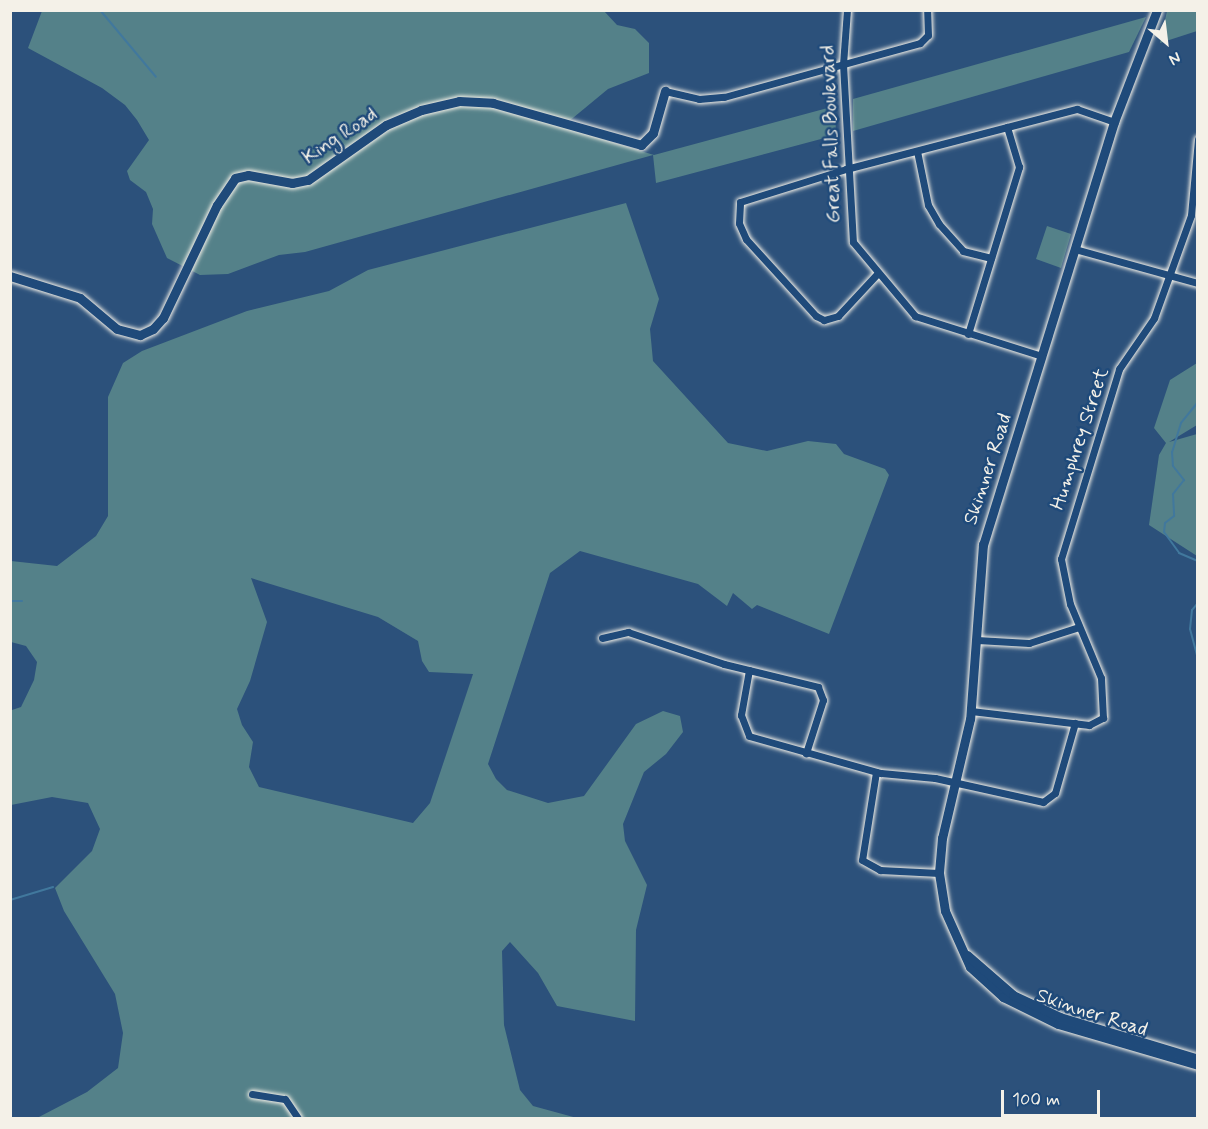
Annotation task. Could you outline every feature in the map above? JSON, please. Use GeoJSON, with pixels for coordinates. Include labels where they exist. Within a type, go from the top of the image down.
{"type":"FeatureCollection","features":[{"type":"Feature","properties":{"kind":"street","name":"Great Falls Boulevard"},"geometry":{"type":"LineString","coordinates":[[847,10],[843,64],[846,169],[853,242],[877,274],[915,316],[1042,356]]}},
{"type":"Feature","properties":{"kind":"street"},"geometry":{"type":"LineString","coordinates":[[665,91],[699,99],[724,97],[927,39],[927,10]]}},
{"type":"Feature","properties":{"kind":"street","name":"Skinner Road"},"geometry":{"type":"LineString","coordinates":[[1157,10],[1114,122],[983,544],[971,711],[942,838],[939,873],[945,911],[970,967],[986,983],[1023,1010],[1058,1024],[1197,1065]]}},
{"type":"Feature","properties":{"kind":"street","name":"King Road"},"geometry":{"type":"LineString","coordinates":[[10,276],[80,298],[117,329],[140,335],[153,329],[163,318],[221,196],[235,178],[248,175],[292,183],[308,180],[386,125],[421,110],[459,101],[493,103],[631,144],[647,141],[653,133],[665,91]]}},
{"type":"Feature","properties":{"kind":"street"},"geometry":{"type":"LineString","coordinates":[[877,274],[838,316],[824,320],[816,316],[759,257],[739,223],[737,209],[745,199],[846,169],[1077,109],[1114,122]]}},
{"type":"Feature","properties":{"kind":"street"},"geometry":{"type":"LineString","coordinates":[[968,334],[1019,167],[1007,127]]}},
{"type":"Feature","properties":{"kind":"street","name":"Humphrey Street"},"geometry":{"type":"LineString","coordinates":[[1075,723],[1098,724],[1106,705],[1101,678],[1063,584],[1063,549],[1119,369],[1154,318],[1191,215],[1197,139]]}},
{"type":"Feature","properties":{"kind":"street"},"geometry":{"type":"LineString","coordinates":[[917,151],[928,205],[939,224],[963,250],[991,258]]}},
{"type":"Feature","properties":{"kind":"street"},"geometry":{"type":"LineString","coordinates":[[1075,249],[1197,284]]}},
{"type":"Feature","properties":{"kind":"street"},"geometry":{"type":"LineString","coordinates":[[976,640],[1029,643],[1079,627]]}},
{"type":"Feature","properties":{"kind":"street"},"geometry":{"type":"LineString","coordinates":[[602,638],[628,632],[748,670],[813,684],[822,691],[823,700],[806,753]]}},
{"type":"Feature","properties":{"kind":"street"},"geometry":{"type":"LineString","coordinates":[[748,670],[742,699],[745,732],[806,753],[876,772],[955,782],[1047,801],[1055,793],[1075,723],[971,711]]}},
{"type":"Feature","properties":{"kind":"street"},"geometry":{"type":"LineString","coordinates":[[876,772],[862,860],[880,870],[939,873]]}},
{"type":"Feature","properties":{"kind":"street","name":"Skinner Road"},"geometry":{"type":"LineString","coordinates":[[964,951],[990,978],[1027,1002],[1059,1017],[1197,1059]]}},
{"type":"Feature","properties":{"kind":"street"},"geometry":{"type":"LineString","coordinates":[[252,1094],[285,1100],[298,1119]]}},
{"type":"Feature","properties":{"kind":"green space"},"geometry":{"type":"Polygon","coordinates":[[[42,11],[604,11],[617,25],[635,29],[649,43],[649,73],[608,89],[562,127],[654,155],[835,106],[836,135],[656,183],[653,155],[305,252],[279,255],[228,274],[200,275],[167,258],[152,224],[153,209],[146,192],[130,180],[127,171],[149,140],[137,120],[125,105],[102,88],[28,48],[42,11]]]}},
{"type":"Feature","properties":{"kind":"green space"},"geometry":{"type":"Polygon","coordinates":[[[1167,11],[1197,11],[1197,31],[1160,43],[1167,11]]]}},
{"type":"Feature","properties":{"kind":"green space"},"geometry":{"type":"Polygon","coordinates":[[[1146,17],[1129,52],[853,131],[853,99],[1146,17]]]}},
{"type":"Feature","properties":{"kind":"green space"},"geometry":{"type":"Polygon","coordinates":[[[626,203],[659,299],[650,329],[653,361],[728,443],[767,451],[808,441],[836,444],[844,454],[885,469],[889,475],[829,634],[757,605],[752,609],[733,593],[727,606],[698,584],[580,551],[550,573],[488,764],[496,779],[507,790],[548,803],[584,796],[636,724],[663,711],[680,716],[683,732],[666,754],[644,772],[623,824],[625,841],[647,885],[636,930],[635,1021],[557,1006],[538,973],[510,942],[502,951],[504,1025],[520,1090],[533,1106],[577,1118],[37,1118],[87,1092],[118,1068],[123,1033],[115,994],[64,911],[55,888],[92,851],[100,829],[88,803],[52,797],[11,805],[12,710],[21,707],[34,680],[37,662],[26,646],[11,642],[11,561],[57,566],[96,536],[108,516],[108,397],[123,363],[142,351],[247,311],[329,291],[368,270],[626,203]],[[251,578],[267,622],[250,681],[237,709],[242,725],[253,742],[249,767],[259,787],[413,823],[430,803],[473,674],[429,672],[422,661],[418,641],[378,617],[251,578]]]}},
{"type":"Feature","properties":{"kind":"green space"},"geometry":{"type":"Polygon","coordinates":[[[1047,226],[1071,234],[1061,268],[1036,259],[1047,226]]]}},
{"type":"Feature","properties":{"kind":"green space"},"geometry":{"type":"Polygon","coordinates":[[[1197,363],[1197,425],[1169,442],[1197,434],[1197,556],[1149,525],[1159,455],[1166,443],[1154,428],[1170,380],[1197,363]]]}},
{"type":"Feature","properties":{"kind":"waterway"},"geometry":{"type":"LineString","coordinates":[[100,10],[156,77]]}},
{"type":"Feature","properties":{"kind":"waterway"},"geometry":{"type":"LineString","coordinates":[[1198,402],[1181,423],[1172,452],[1173,466],[1184,480],[1173,494],[1174,516],[1165,523],[1164,532],[1179,553],[1198,561]]}},
{"type":"Feature","properties":{"kind":"waterway"},"geometry":{"type":"LineString","coordinates":[[10,601],[22,601]]}},
{"type":"Feature","properties":{"kind":"waterway"},"geometry":{"type":"LineString","coordinates":[[1198,603],[1192,610],[1190,629],[1198,658]]}},
{"type":"Feature","properties":{"kind":"waterway"},"geometry":{"type":"LineString","coordinates":[[1198,678],[1198,689]]}},
{"type":"Feature","properties":{"kind":"waterway"},"geometry":{"type":"LineString","coordinates":[[10,900],[53,887]]}}]}
